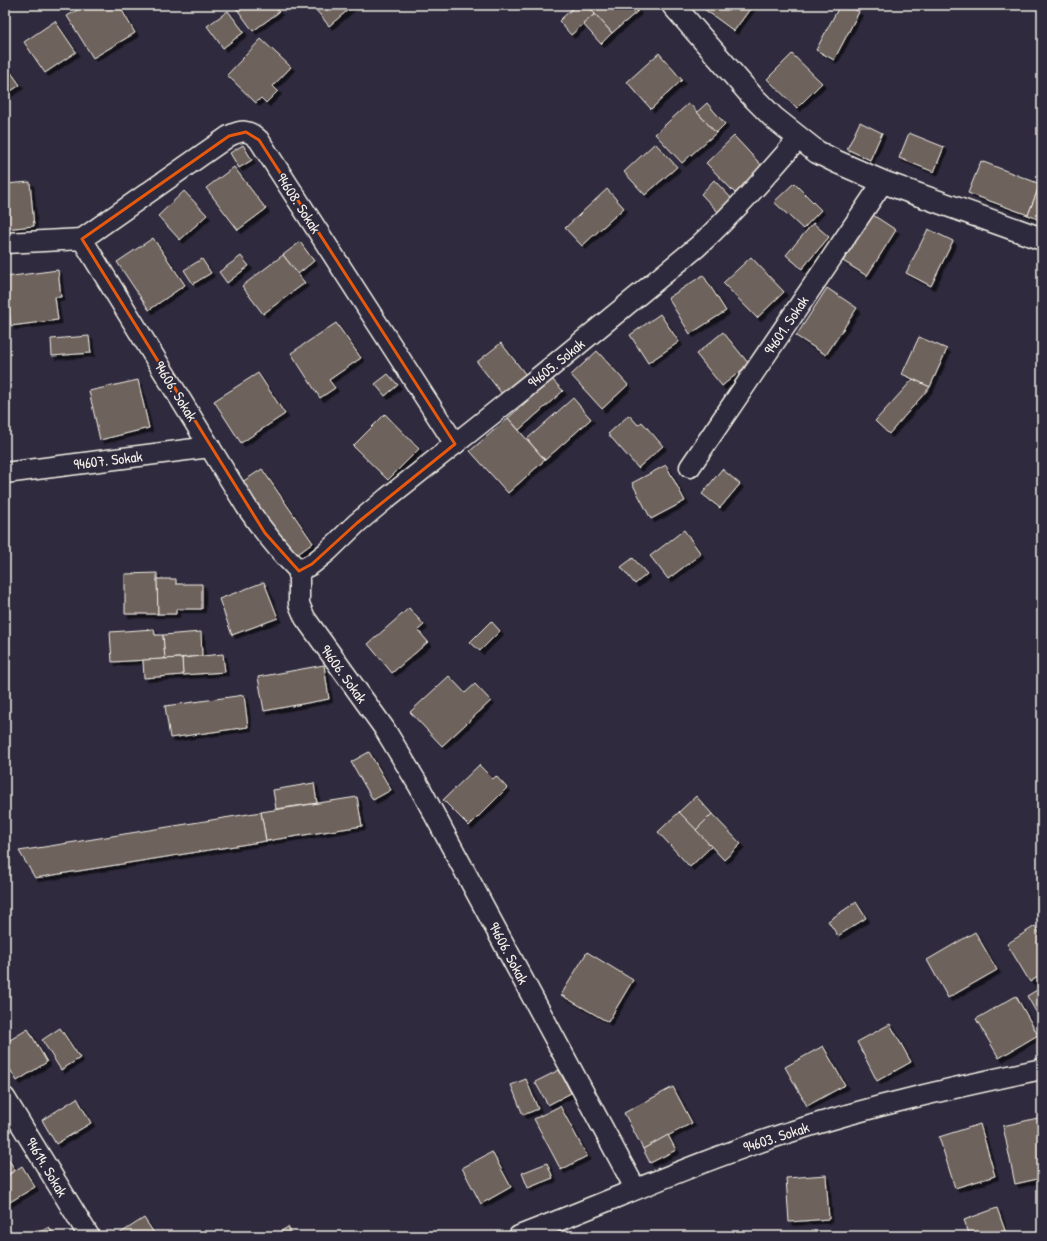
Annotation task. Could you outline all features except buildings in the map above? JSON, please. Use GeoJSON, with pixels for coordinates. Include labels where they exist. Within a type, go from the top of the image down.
{"type":"FeatureCollection","features":[{"type":"Feature","properties":{"kind":"street"},"geometry":{"type":"LineString","coordinates":[[673,5],[752,96],[774,118],[817,152],[883,182],[1042,239]]}},
{"type":"Feature","properties":{"kind":"street","name":"94608. Sokak"},"geometry":{"type":"LineString","coordinates":[[82,239],[229,136],[238,132],[252,134],[259,140],[455,444]]}},
{"type":"Feature","properties":{"kind":"street","name":"94605. Sokak"},"geometry":{"type":"LineString","coordinates":[[299,571],[312,564],[357,523],[534,382],[697,247],[740,205],[799,138]]}},
{"type":"Feature","properties":{"kind":"street","name":"94601. Sokak"},"geometry":{"type":"LineString","coordinates":[[690,467],[883,182]]}},
{"type":"Feature","properties":{"kind":"street"},"geometry":{"type":"LineString","coordinates":[[5,243],[82,239]]}},
{"type":"Feature","properties":{"kind":"street","name":"94606. Sokak"},"geometry":{"type":"LineString","coordinates":[[82,239],[246,506],[280,552],[299,571],[299,604],[304,618],[384,728],[419,786],[635,1188]]}},
{"type":"Feature","properties":{"kind":"street","name":"94607. Sokak"},"geometry":{"type":"LineString","coordinates":[[5,473],[210,447]]}},
{"type":"Feature","properties":{"kind":"street","name":"94603. Sokak"},"geometry":{"type":"LineString","coordinates":[[519,1236],[700,1162],[787,1132],[870,1108],[1042,1069]]}},
{"type":"Feature","properties":{"kind":"street","name":"94614. Sokak"},"geometry":{"type":"LineString","coordinates":[[5,1098],[89,1236]]}},
{"type":"Feature","properties":{"kind":"highlighted area"},"geometry":{"type":"Polygon","coordinates":[[[246,132],[259,140],[455,444],[357,523],[312,564],[299,571],[265,533],[82,239],[229,136],[246,132]]]}}]}
